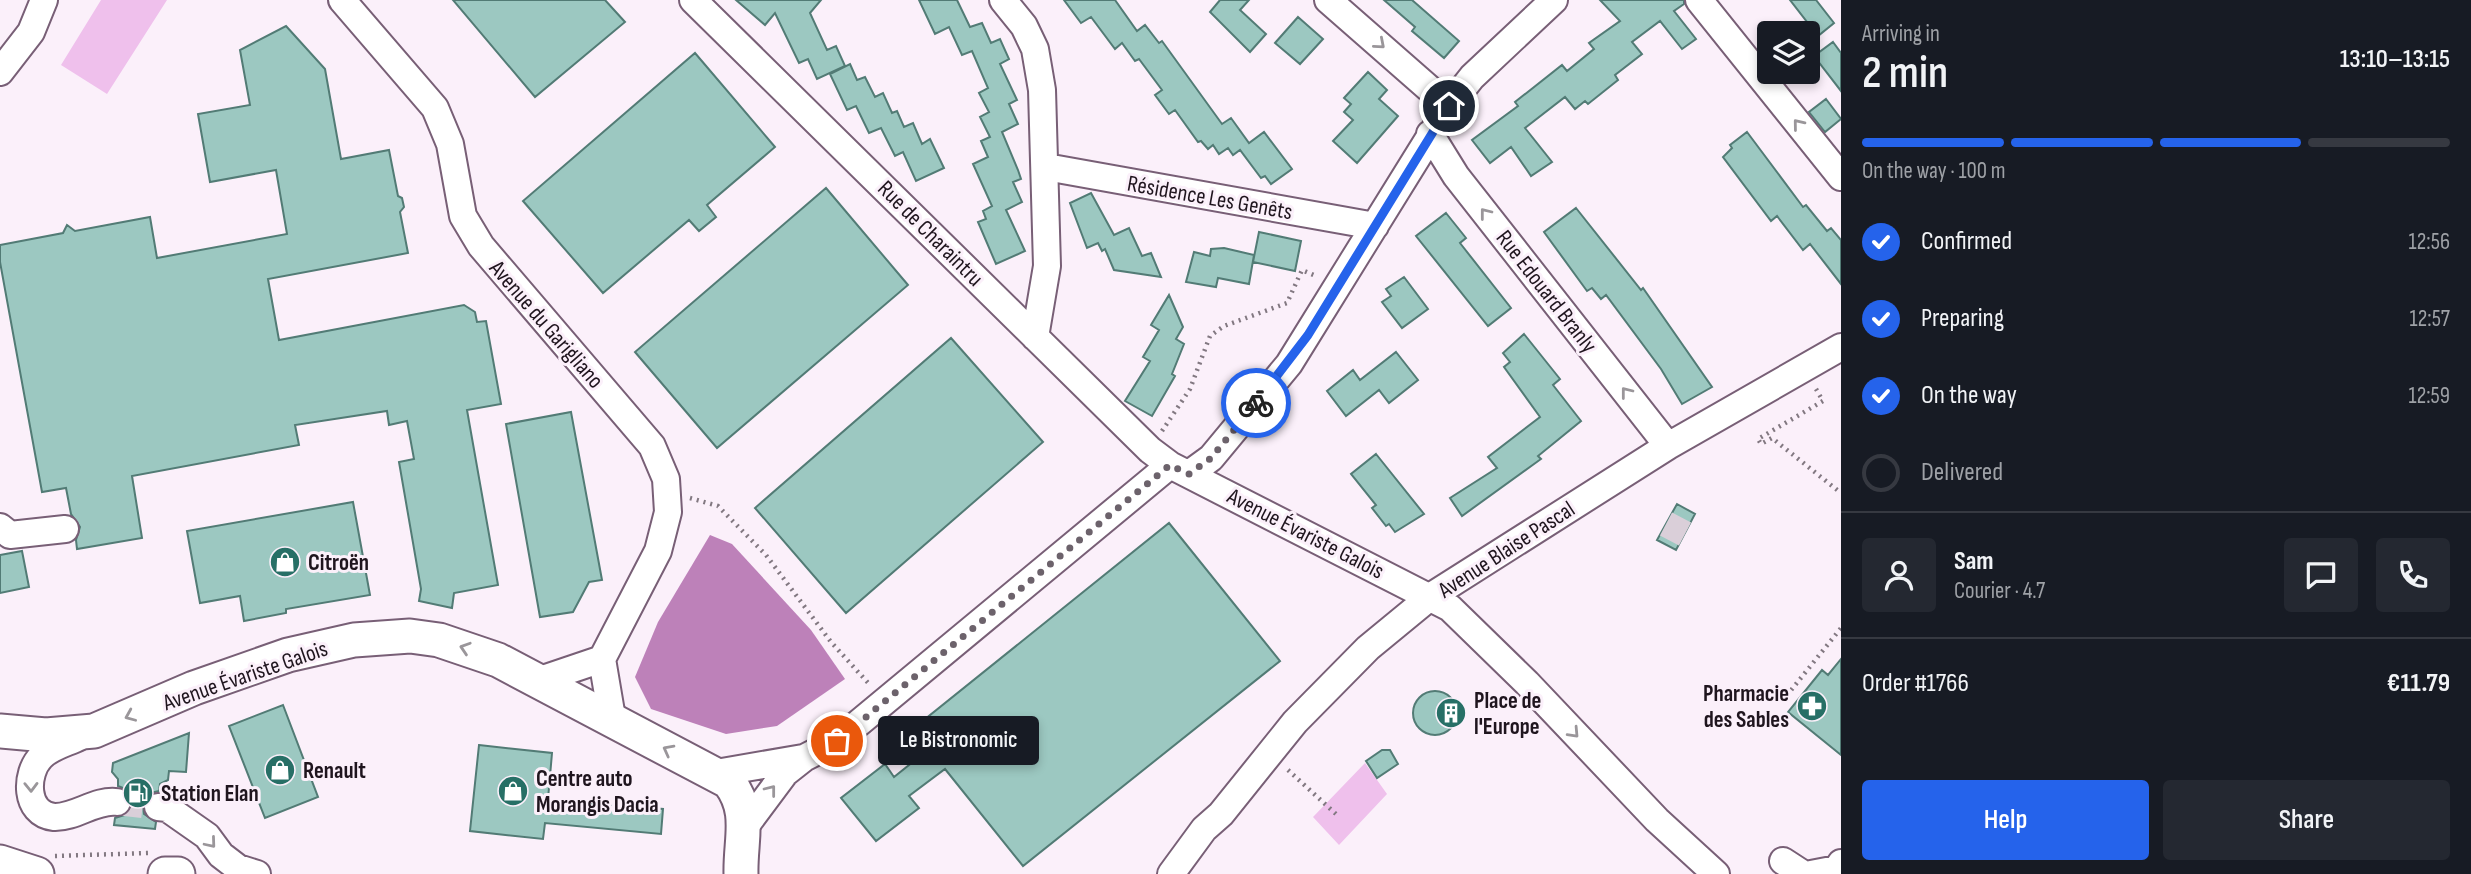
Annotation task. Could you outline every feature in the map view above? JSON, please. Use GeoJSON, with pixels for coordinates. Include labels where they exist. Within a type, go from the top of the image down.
{"type":"FeatureCollection","features":[{"type":"Feature","properties":{"kind":"main road","name":"Avenue Évariste Galois"},"geometry":{"type":"LineString","coordinates":[[0,731],[46,736],[94,731],[194,688],[288,655],[385,636],[439,640],[498,660],[716,773],[738,793],[746,818],[739,857]]}},
{"type":"Feature","properties":{"kind":"main road"},"geometry":{"type":"LineString","coordinates":[[0,862],[43,864]]}},
{"type":"Feature","properties":{"kind":"street"},"geometry":{"type":"LineString","coordinates":[[0,72],[9,49],[31,32],[44,0]]}},
{"type":"Feature","properties":{"kind":"street","name":"Avenue du Garigliano"},"geometry":{"type":"LineString","coordinates":[[342,0],[435,108],[450,144],[463,216],[481,246],[652,446],[666,478],[668,512],[658,551],[602,659]]}},
{"type":"Feature","properties":{"kind":"street"},"geometry":{"type":"LineString","coordinates":[[1003,0],[1024,26],[1035,49],[1042,90],[1047,266],[1035,337]]}},
{"type":"Feature","properties":{"kind":"street"},"geometry":{"type":"LineString","coordinates":[[1328,0],[1449,106]]}},
{"type":"Feature","properties":{"kind":"street"},"geometry":{"type":"LineString","coordinates":[[1170,463],[1211,458],[1289,364],[1449,106],[1472,77],[1554,0]]}},
{"type":"Feature","properties":{"kind":"street"},"geometry":{"type":"LineString","coordinates":[[1699,0],[1841,177]]}},
{"type":"Feature","properties":{"kind":"street","name":"Rue de Charaintru"},"geometry":{"type":"LineString","coordinates":[[701,3],[1035,337],[1170,463]]}},
{"type":"Feature","properties":{"kind":"street","name":"Rue Edouard Branly"},"geometry":{"type":"LineString","coordinates":[[1430,134],[1456,176],[1668,446]]}},
{"type":"Feature","properties":{"kind":"street","name":"Résidence Les Genêts"},"geometry":{"type":"LineString","coordinates":[[1046,167],[1375,226]]}},
{"type":"Feature","properties":{"kind":"street","name":"Avenue Blaise Pascal"},"geometry":{"type":"LineString","coordinates":[[1171,874],[1204,829],[1221,814],[1294,722],[1368,649],[1430,597],[1668,446],[1841,347]]}},
{"type":"Feature","properties":{"kind":"street","name":"Avenue Évariste Galois"},"geometry":{"type":"LineString","coordinates":[[739,857],[785,773],[804,758],[837,741],[1170,463],[1450,608],[1527,683],[1657,820],[1716,874]]}},
{"type":"Feature","properties":{"kind":"street"},"geometry":{"type":"LineString","coordinates":[[0,527],[10,535],[65,529]]}},
{"type":"Feature","properties":{"kind":"street"},"geometry":{"type":"LineString","coordinates":[[537,681],[602,659],[612,718]]}},
{"type":"Feature","properties":{"kind":"street"},"geometry":{"type":"LineString","coordinates":[[94,731],[43,754],[33,765],[29,792],[40,812],[54,817],[117,802]]}},
{"type":"Feature","properties":{"kind":"street","name":"Avenue Évariste Galois"},"geometry":{"type":"LineString","coordinates":[[716,773],[804,758]]}},
{"type":"Feature","properties":{"kind":"street"},"geometry":{"type":"LineString","coordinates":[[158,807],[167,808],[207,836],[221,855],[238,867],[257,874]]}},
{"type":"Feature","properties":{"kind":"street","name":"Avenue Blaise Pascal"},"geometry":{"type":"LineString","coordinates":[[1192,874],[1209,848],[1221,814]]}},
{"type":"Feature","properties":{"kind":"street"},"geometry":{"type":"LineString","coordinates":[[1811,874],[1837,869],[1841,863]]}},
{"type":"Feature","properties":{"kind":"path"},"geometry":{"type":"LineString","coordinates":[[1170,463],[1190,389],[1209,336],[1224,326],[1287,303],[1302,270],[1325,280],[1347,273]]}},
{"type":"Feature","properties":{"kind":"path"},"geometry":{"type":"LineString","coordinates":[[1804,367],[1823,401],[1758,439],[1761,444],[1772,438],[1841,493]]}},
{"type":"Feature","properties":{"kind":"path"},"geometry":{"type":"LineString","coordinates":[[690,498],[718,506],[766,555],[831,642],[885,701]]}},
{"type":"Feature","properties":{"kind":"path"},"geometry":{"type":"LineString","coordinates":[[1771,689],[1784,699],[1841,628]]}},
{"type":"Feature","properties":{"kind":"path"},"geometry":{"type":"LineString","coordinates":[[1271,751],[1337,815]]}},
{"type":"Feature","properties":{"kind":"path"},"geometry":{"type":"LineString","coordinates":[[43,864],[72,857],[166,867]]}},
{"type":"Feature","properties":{"kind":"shaded area"},"geometry":{"type":"Polygon","coordinates":[[[101,0],[167,0],[107,94],[61,65],[101,0]]]}},
{"type":"Feature","properties":{"kind":"shaded area"},"geometry":{"type":"Polygon","coordinates":[[[710,535],[732,544],[811,630],[845,679],[777,726],[726,734],[651,709],[635,677],[658,622],[710,535]]]}},
{"type":"Feature","properties":{"kind":"shaded area"},"geometry":{"type":"Polygon","coordinates":[[[1365,763],[1387,794],[1339,845],[1313,817],[1365,763]]]}},
{"type":"Feature","properties":{"kind":"building"},"geometry":{"type":"Polygon","coordinates":[[[453,0],[605,0],[625,22],[535,97],[453,0]]]}},
{"type":"Feature","properties":{"kind":"building"},"geometry":{"type":"Polygon","coordinates":[[[736,0],[821,0],[810,13],[827,50],[836,46],[845,66],[817,79],[808,59],[799,63],[775,13],[765,25],[736,0]]]}},
{"type":"Feature","properties":{"kind":"building"},"geometry":{"type":"Polygon","coordinates":[[[919,0],[957,0],[970,27],[982,23],[991,43],[1000,39],[1009,59],[1000,64],[1017,100],[1009,104],[1018,124],[1002,132],[1021,179],[1013,182],[1022,202],[1006,210],[1025,251],[996,264],[978,222],[986,219],[983,211],[992,206],[973,164],[988,157],[981,141],[990,137],[980,117],[989,112],[979,93],[988,88],[972,51],[962,55],[949,27],[935,34],[919,0]]]}},
{"type":"Feature","properties":{"kind":"building"},"geometry":{"type":"Polygon","coordinates":[[[1064,0],[1115,0],[1137,31],[1145,25],[1159,43],[1162,41],[1222,124],[1231,118],[1249,143],[1264,132],[1292,169],[1271,184],[1265,176],[1261,178],[1240,150],[1233,155],[1228,148],[1219,154],[1213,145],[1208,149],[1201,141],[1198,142],[1175,110],[1169,114],[1155,95],[1162,90],[1139,59],[1135,61],[1122,43],[1115,49],[1091,17],[1081,23],[1064,0]]]}},
{"type":"Feature","properties":{"kind":"building"},"geometry":{"type":"Polygon","coordinates":[[[1220,0],[1249,0],[1240,10],[1266,34],[1250,52],[1210,12],[1220,0]]]}},
{"type":"Feature","properties":{"kind":"building"},"geometry":{"type":"Polygon","coordinates":[[[1384,0],[1412,0],[1459,41],[1444,58],[1412,31],[1415,27],[1384,0]]]}},
{"type":"Feature","properties":{"kind":"building"},"geometry":{"type":"Polygon","coordinates":[[[1600,0],[1684,0],[1684,4],[1674,11],[1696,39],[1682,49],[1660,21],[1632,42],[1642,54],[1615,75],[1618,80],[1588,104],[1585,101],[1575,109],[1565,97],[1525,128],[1552,162],[1531,176],[1511,147],[1490,163],[1472,140],[1518,106],[1515,102],[1562,65],[1567,71],[1594,49],[1589,43],[1620,21],[1600,0]]]}},
{"type":"Feature","properties":{"kind":"building"},"geometry":{"type":"Polygon","coordinates":[[[1790,0],[1816,0],[1834,23],[1820,34],[1820,21],[1806,21],[1790,0]]]}},
{"type":"Feature","properties":{"kind":"building"},"geometry":{"type":"Polygon","coordinates":[[[1298,17],[1323,39],[1300,64],[1275,43],[1298,17]]]}},
{"type":"Feature","properties":{"kind":"building"},"geometry":{"type":"Polygon","coordinates":[[[286,26],[325,69],[341,159],[389,150],[398,196],[402,198],[404,207],[400,212],[408,253],[268,279],[279,340],[464,305],[475,312],[477,322],[486,321],[501,404],[467,410],[498,585],[454,593],[452,608],[419,601],[421,589],[399,462],[414,459],[407,421],[389,425],[387,411],[295,425],[299,445],[132,476],[142,538],[77,549],[76,540],[80,527],[71,514],[66,488],[42,492],[0,262],[0,245],[63,233],[67,225],[75,231],[150,217],[157,258],[287,234],[276,170],[210,182],[198,114],[250,105],[240,50],[286,26]]]}},
{"type":"Feature","properties":{"kind":"building"},"geometry":{"type":"Polygon","coordinates":[[[1833,42],[1841,53],[1841,91],[1820,64],[1820,52],[1833,42]]]}},
{"type":"Feature","properties":{"kind":"building"},"geometry":{"type":"Polygon","coordinates":[[[695,53],[775,147],[707,205],[716,217],[699,231],[689,220],[603,293],[523,201],[695,53]]]}},
{"type":"Feature","properties":{"kind":"building"},"geometry":{"type":"Polygon","coordinates":[[[850,64],[857,80],[865,77],[875,97],[883,93],[892,113],[897,111],[904,127],[913,123],[922,144],[930,139],[944,168],[916,181],[903,152],[895,156],[881,128],[869,133],[856,106],[847,110],[830,74],[850,64]]]}},
{"type":"Feature","properties":{"kind":"building"},"geometry":{"type":"Polygon","coordinates":[[[1368,72],[1387,90],[1379,99],[1398,116],[1357,163],[1333,141],[1353,120],[1344,112],[1351,104],[1344,98],[1368,72]]]}},
{"type":"Feature","properties":{"kind":"building"},"geometry":{"type":"Polygon","coordinates":[[[1826,99],[1841,119],[1825,132],[1809,112],[1826,99]]]}},
{"type":"Feature","properties":{"kind":"building"},"geometry":{"type":"Polygon","coordinates":[[[1747,132],[1803,207],[1806,205],[1827,231],[1831,228],[1841,240],[1841,284],[1810,244],[1803,250],[1777,216],[1771,221],[1723,157],[1732,148],[1730,145],[1747,132]]]}},
{"type":"Feature","properties":{"kind":"building"},"geometry":{"type":"Polygon","coordinates":[[[826,188],[908,285],[717,448],[635,352],[826,188]]]}},
{"type":"Feature","properties":{"kind":"building"},"geometry":{"type":"Polygon","coordinates":[[[1091,193],[1114,235],[1129,228],[1142,256],[1151,253],[1161,277],[1114,270],[1105,249],[1102,251],[1098,243],[1087,248],[1070,203],[1091,193]]]}},
{"type":"Feature","properties":{"kind":"building"},"geometry":{"type":"Polygon","coordinates":[[[1576,208],[1641,290],[1643,288],[1712,387],[1682,404],[1661,369],[1606,295],[1601,299],[1592,288],[1587,291],[1544,232],[1576,208]]]}},
{"type":"Feature","properties":{"kind":"building"},"geometry":{"type":"Polygon","coordinates":[[[1446,213],[1466,238],[1460,243],[1511,308],[1488,326],[1416,236],[1446,213]]]}},
{"type":"Feature","properties":{"kind":"building"},"geometry":{"type":"Polygon","coordinates":[[[1259,232],[1301,241],[1295,271],[1253,262],[1259,232]]]}},
{"type":"Feature","properties":{"kind":"building"},"geometry":{"type":"Polygon","coordinates":[[[1224,248],[1254,255],[1249,284],[1218,278],[1216,287],[1186,282],[1194,252],[1210,256],[1211,249],[1224,248]]]}},
{"type":"Feature","properties":{"kind":"building"},"geometry":{"type":"Polygon","coordinates":[[[1404,277],[1428,309],[1402,328],[1382,302],[1391,296],[1386,289],[1404,277]]]}},
{"type":"Feature","properties":{"kind":"building"},"geometry":{"type":"Polygon","coordinates":[[[1169,295],[1183,327],[1176,339],[1184,344],[1172,374],[1175,376],[1152,416],[1125,401],[1150,361],[1143,357],[1159,330],[1151,325],[1169,295]]]}},
{"type":"Feature","properties":{"kind":"building"},"geometry":{"type":"Polygon","coordinates":[[[1524,334],[1560,379],[1553,385],[1581,421],[1538,456],[1541,459],[1462,516],[1450,498],[1497,468],[1488,457],[1540,417],[1504,367],[1510,362],[1503,353],[1524,334]]]}},
{"type":"Feature","properties":{"kind":"building"},"geometry":{"type":"Polygon","coordinates":[[[951,338],[1043,442],[846,613],[755,508],[951,338]]]}},
{"type":"Feature","properties":{"kind":"building"},"geometry":{"type":"Polygon","coordinates":[[[1396,352],[1418,380],[1389,403],[1379,390],[1346,416],[1327,391],[1353,370],[1360,380],[1396,352]]]}},
{"type":"Feature","properties":{"kind":"building"},"geometry":{"type":"Polygon","coordinates":[[[571,412],[602,580],[589,582],[573,612],[540,617],[506,424],[571,412]]]}},
{"type":"Feature","properties":{"kind":"building"},"geometry":{"type":"Polygon","coordinates":[[[1376,454],[1424,514],[1395,532],[1389,524],[1386,526],[1372,508],[1376,505],[1351,474],[1376,454]]]}},
{"type":"Feature","properties":{"kind":"building"},"geometry":{"type":"Polygon","coordinates":[[[353,502],[370,595],[286,609],[286,613],[244,621],[240,596],[200,603],[187,531],[353,502]]]}},
{"type":"Feature","properties":{"kind":"building"},"geometry":{"type":"Polygon","coordinates":[[[1677,504],[1695,514],[1676,550],[1657,540],[1677,504]]]}},
{"type":"Feature","properties":{"kind":"building"},"geometry":{"type":"Polygon","coordinates":[[[1169,523],[1280,661],[1023,866],[945,769],[909,796],[919,808],[876,841],[841,798],[885,764],[894,777],[929,749],[914,728],[1169,523]]]}},
{"type":"Feature","properties":{"kind":"building"},"geometry":{"type":"Polygon","coordinates":[[[22,551],[29,587],[0,593],[0,555],[22,551]]]}},
{"type":"Feature","properties":{"kind":"building"},"geometry":{"type":"Polygon","coordinates":[[[1841,659],[1841,755],[1788,712],[1822,670],[1828,675],[1841,659]]]}},
{"type":"Feature","properties":{"kind":"building","name":"Place de l'Europe"},"geometry":{"type":"Polygon","coordinates":[[[1435,691],[1451,697],[1457,713],[1451,729],[1435,735],[1419,729],[1413,713],[1419,697],[1435,691]]]}},
{"type":"Feature","properties":{"kind":"building"},"geometry":{"type":"Polygon","coordinates":[[[283,705],[318,797],[265,818],[229,726],[283,705]]]}},
{"type":"Feature","properties":{"kind":"building"},"geometry":{"type":"Polygon","coordinates":[[[189,733],[186,772],[169,771],[168,780],[160,784],[159,791],[151,793],[143,805],[144,814],[156,822],[155,829],[114,825],[115,818],[125,815],[133,802],[126,789],[118,786],[118,779],[112,772],[113,763],[189,733]]]}},
{"type":"Feature","properties":{"kind":"building"},"geometry":{"type":"Polygon","coordinates":[[[479,745],[552,753],[548,799],[663,809],[661,834],[545,823],[543,839],[470,831],[479,745]]]}},
{"type":"Feature","properties":{"kind":"building"},"geometry":{"type":"Polygon","coordinates":[[[1382,750],[1390,750],[1398,764],[1377,778],[1366,761],[1382,750]]]}},
{"type":"Feature","properties":{"kind":"tunnel"},"geometry":{"type":"LineString","coordinates":[[1666,524],[1685,534]]}},
{"type":"Feature","properties":{"kind":"tunnel"},"geometry":{"type":"LineString","coordinates":[[117,802],[158,807]]}},
{"type":"Feature","properties":{"kind":"way so far"},"geometry":{"type":"LineString","coordinates":[[837,741],[1170,465],[1189,474],[1211,458],[1256,403]]}},
{"type":"Feature","properties":{"kind":"place","name":"Citroën"},"geometry":{"type":"Point","coordinates":[285,562]}},
{"type":"Feature","properties":{"kind":"place","name":"Pharmacie des Sables"},"geometry":{"type":"Point","coordinates":[1812,706]}},
{"type":"Feature","properties":{"kind":"place","name":"Place de l'Europe"},"geometry":{"type":"Point","coordinates":[1451,713]}},
{"type":"Feature","properties":{"kind":"place","name":"Le Bistronomic"},"geometry":{"type":"Point","coordinates":[837,741]}},
{"type":"Feature","properties":{"kind":"place","name":"Renault"},"geometry":{"type":"Point","coordinates":[280,770]}},
{"type":"Feature","properties":{"kind":"place","name":"Centre auto Morangis Dacia"},"geometry":{"type":"Point","coordinates":[513,791]}},
{"type":"Feature","properties":{"kind":"place","name":"Station Elan"},"geometry":{"type":"Point","coordinates":[138,793]}},
{"type":"Feature","properties":{"kind":"route"},"geometry":{"type":"LineString","coordinates":[[1256,403],[1289,364],[1308,335],[1449,106]]}}]}
